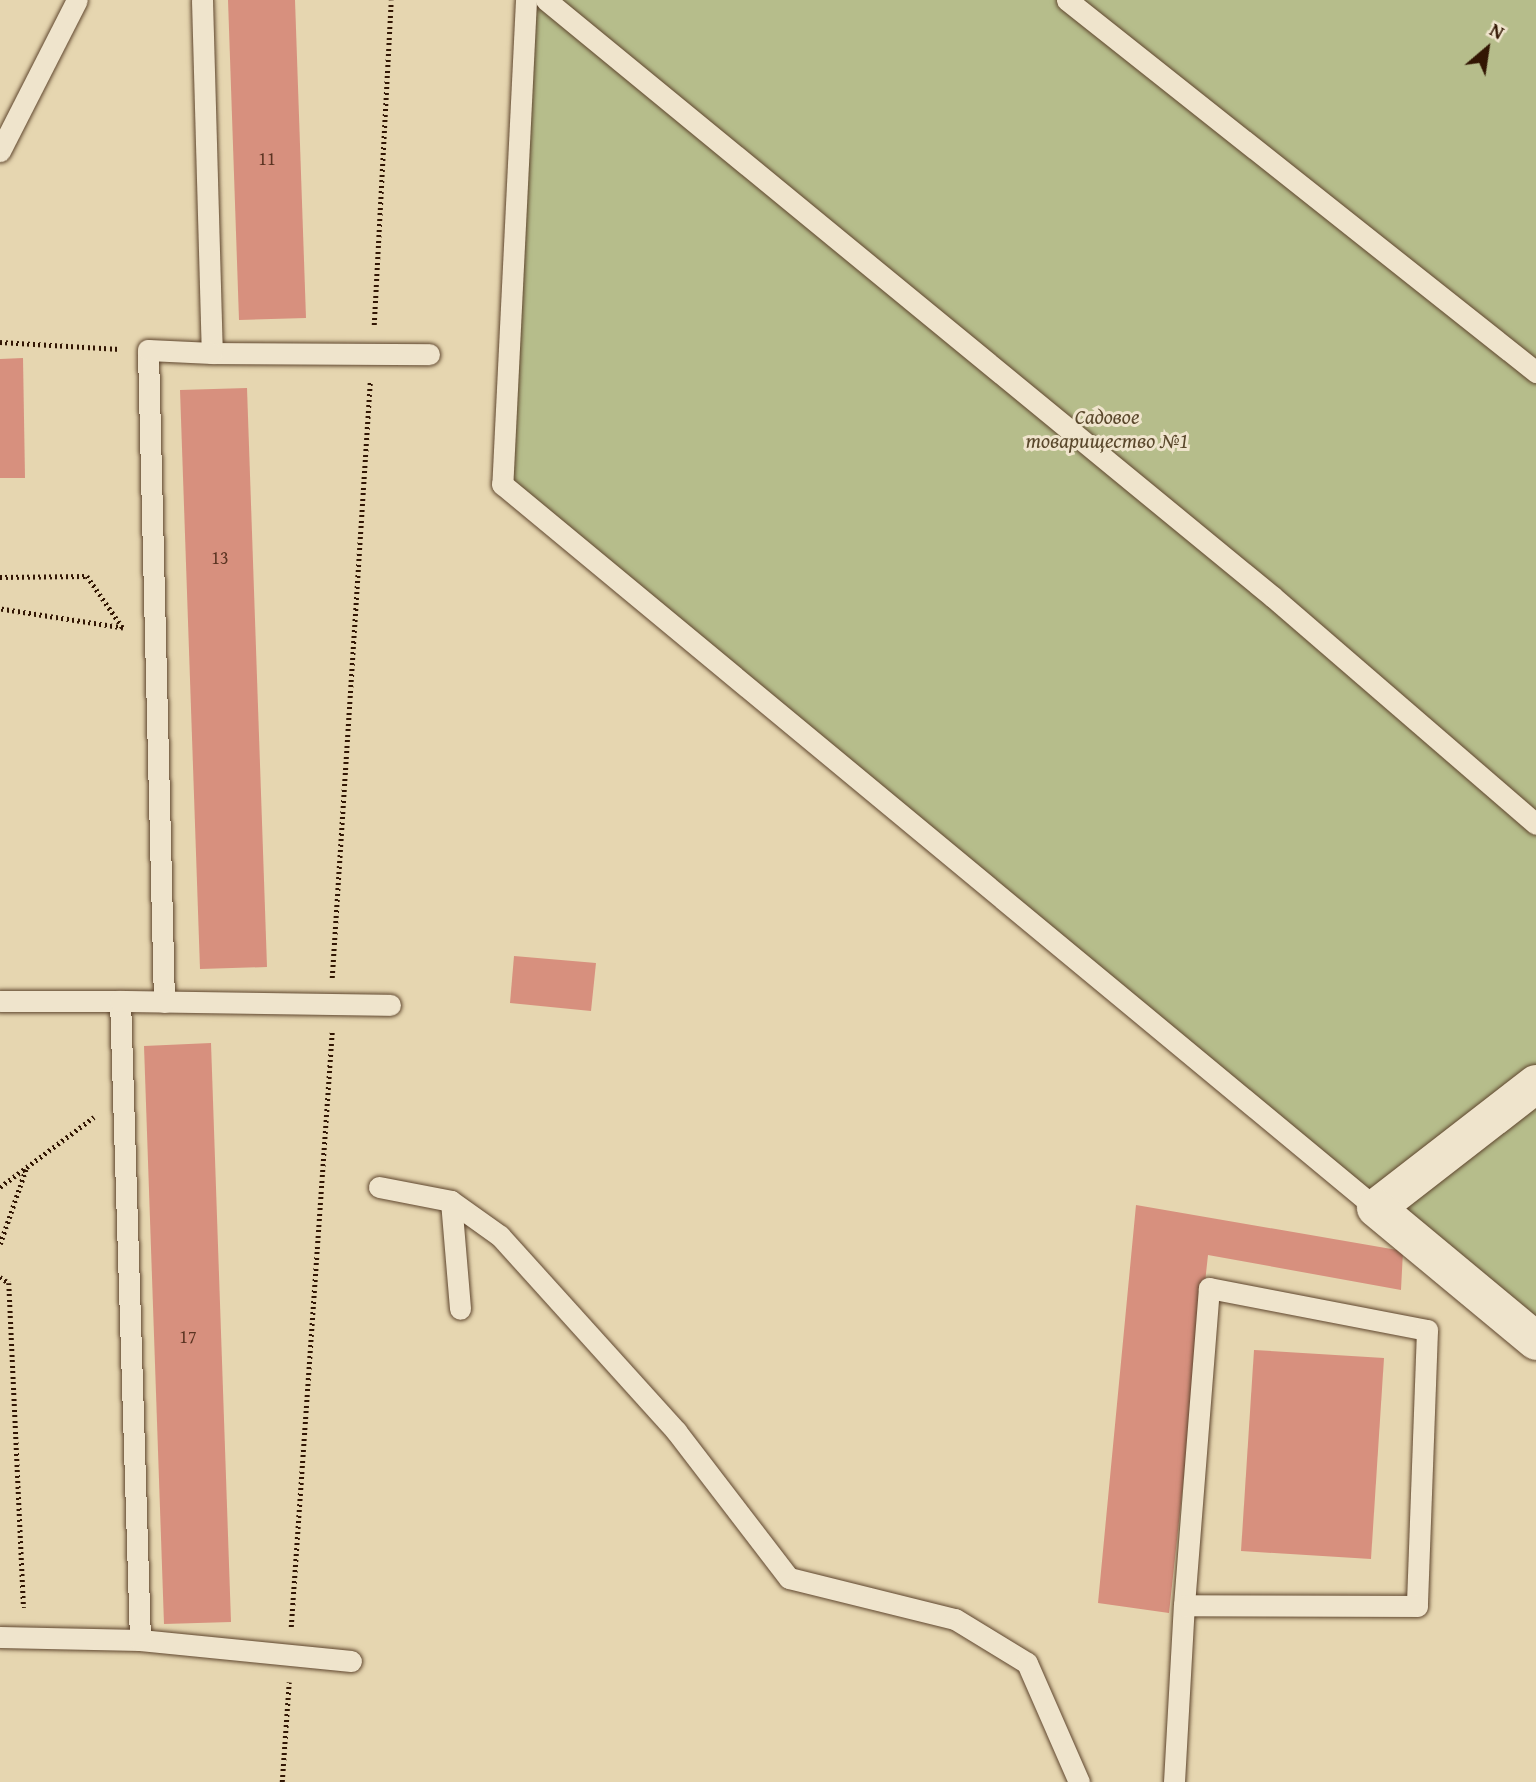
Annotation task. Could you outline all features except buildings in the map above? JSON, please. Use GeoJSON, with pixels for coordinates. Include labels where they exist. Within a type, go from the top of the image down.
{"type":"FeatureCollection","features":[{"type":"Feature","properties":{"kind":"street"},"geometry":{"type":"LineString","coordinates":[[1536,1084],[1376,1208],[1536,1341]]}},
{"type":"Feature","properties":{"kind":"lane"},"geometry":{"type":"LineString","coordinates":[[0,151],[77,0]]}},
{"type":"Feature","properties":{"kind":"lane"},"geometry":{"type":"LineString","coordinates":[[202,0],[212,353]]}},
{"type":"Feature","properties":{"kind":"lane"},"geometry":{"type":"LineString","coordinates":[[526,0],[502,484],[1376,1208]]}},
{"type":"Feature","properties":{"kind":"lane"},"geometry":{"type":"LineString","coordinates":[[546,0],[1273,597],[1536,824]]}},
{"type":"Feature","properties":{"kind":"lane"},"geometry":{"type":"LineString","coordinates":[[1067,0],[1536,372]]}},
{"type":"Feature","properties":{"kind":"lane"},"geometry":{"type":"LineString","coordinates":[[164,1002],[149,350],[429,354]]}},
{"type":"Feature","properties":{"kind":"lane"},"geometry":{"type":"LineString","coordinates":[[0,1001],[390,1005]]}},
{"type":"Feature","properties":{"kind":"lane"},"geometry":{"type":"LineString","coordinates":[[120,1002],[140,1640]]}},
{"type":"Feature","properties":{"kind":"lane"},"geometry":{"type":"LineString","coordinates":[[379,1187],[451,1201],[500,1236],[676,1431],[789,1578],[955,1619],[1027,1663],[1079,1782]]}},
{"type":"Feature","properties":{"kind":"lane"},"geometry":{"type":"LineString","coordinates":[[451,1201],[460,1309]]}},
{"type":"Feature","properties":{"kind":"lane"},"geometry":{"type":"LineString","coordinates":[[1174,1782],[1184,1605],[1209,1288],[1427,1330],[1416,1606],[1184,1605]]}},
{"type":"Feature","properties":{"kind":"lane"},"geometry":{"type":"LineString","coordinates":[[0,1637],[140,1640],[351,1661]]}},
{"type":"Feature","properties":{"kind":"path"},"geometry":{"type":"LineString","coordinates":[[282,1782],[372,354],[391,0]]}},
{"type":"Feature","properties":{"kind":"path"},"geometry":{"type":"LineString","coordinates":[[0,342],[149,350]]}},
{"type":"Feature","properties":{"kind":"path"},"geometry":{"type":"LineString","coordinates":[[0,578],[87,576],[123,628],[0,609]]}},
{"type":"Feature","properties":{"kind":"path"},"geometry":{"type":"LineString","coordinates":[[0,1188],[122,1096]]}},
{"type":"Feature","properties":{"kind":"path"},"geometry":{"type":"LineString","coordinates":[[0,1244],[26,1168]]}},
{"type":"Feature","properties":{"kind":"path"},"geometry":{"type":"LineString","coordinates":[[0,1277],[9,1283]]}},
{"type":"Feature","properties":{"kind":"path"},"geometry":{"type":"LineString","coordinates":[[0,1284],[9,1283]]}},
{"type":"Feature","properties":{"kind":"path"},"geometry":{"type":"LineString","coordinates":[[9,1283],[26,1637]]}},
{"type":"Feature","properties":{"kind":"green space","name":"Садовое товарищество №1"},"geometry":{"type":"Polygon","coordinates":[[[526,0],[1536,0],[1536,1341],[502,484],[526,0]]]}}]}
